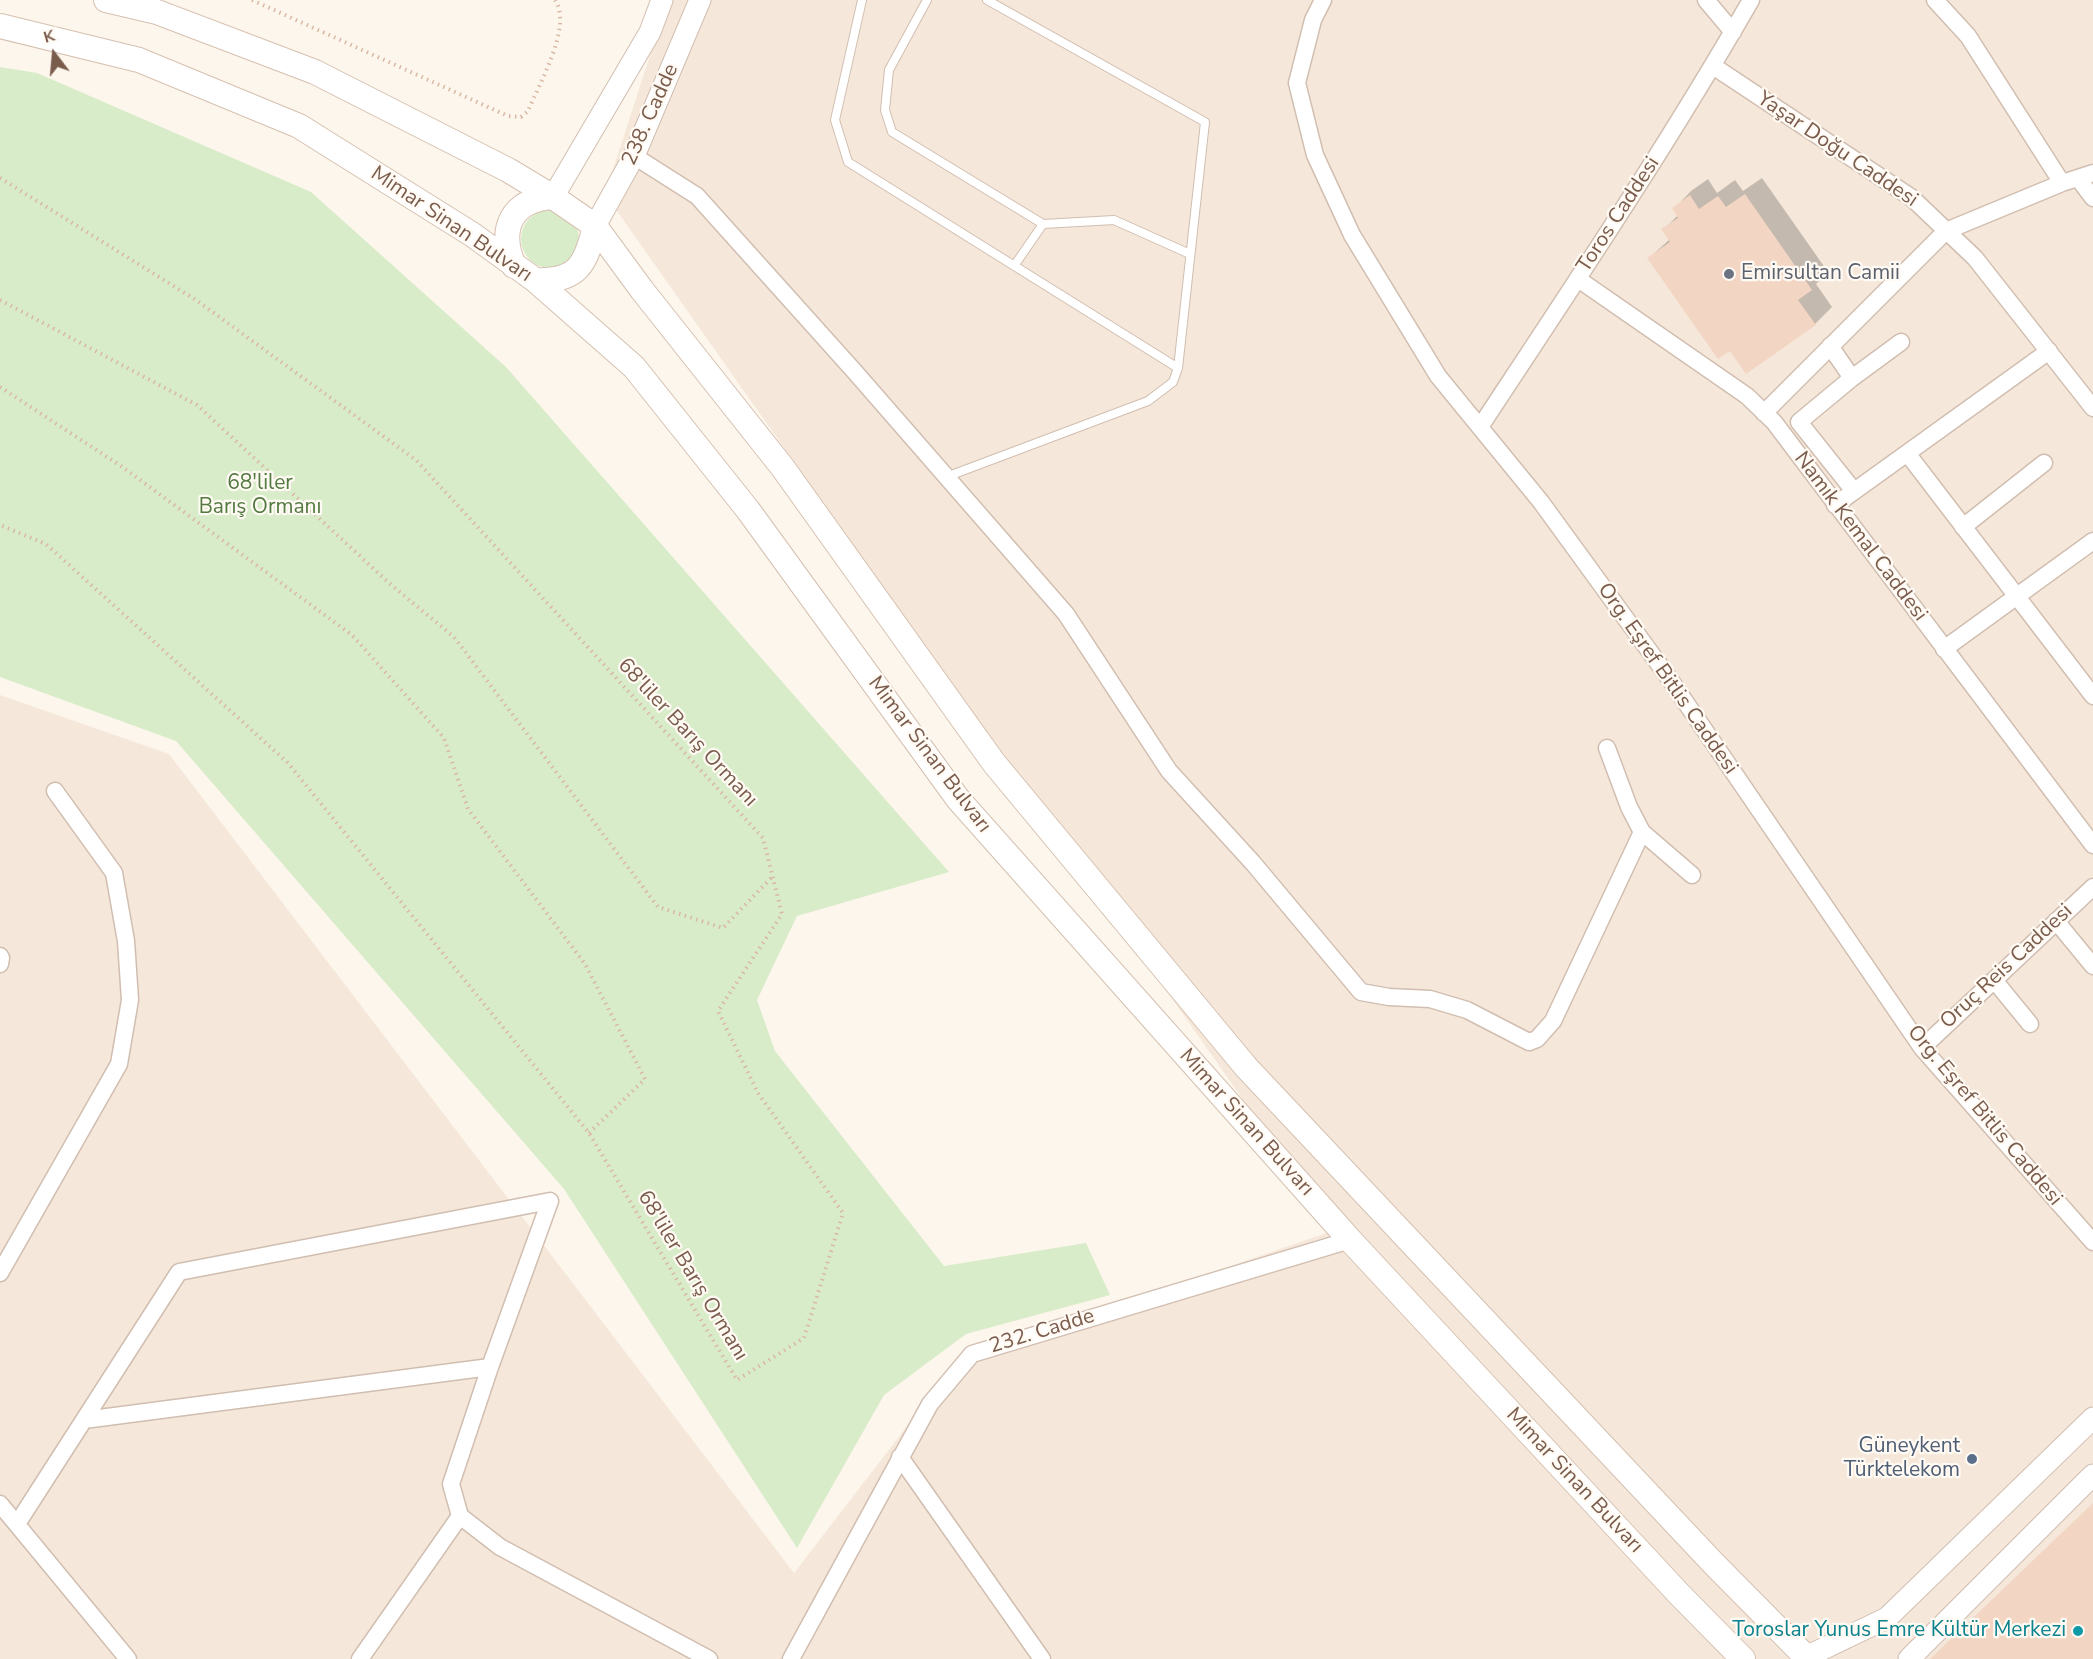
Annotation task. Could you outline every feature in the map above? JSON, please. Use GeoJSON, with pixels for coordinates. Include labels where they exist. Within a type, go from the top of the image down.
{"type":"FeatureCollection","features":[{"type":"Feature","properties":{"kind":"main road","name":"Mimar Sinan Bulvarı"},"geometry":{"type":"LineString","coordinates":[[106,0],[157,12],[315,72],[508,170],[553,196],[595,226],[642,290],[783,468],[994,763],[1246,1067],[1714,1564],[1806,1658]]}},
{"type":"Feature","properties":{"kind":"main road","name":"Mimar Sinan Bulvarı"},"geometry":{"type":"LineString","coordinates":[[0,26],[139,60],[299,126],[473,235],[535,280],[634,367],[748,510],[958,799],[1350,1240],[1679,1594],[1743,1659]]}},
{"type":"Feature","properties":{"kind":"main road"},"geometry":{"type":"LineString","coordinates":[[514,266],[506,239],[508,225],[515,213],[526,203],[538,198],[553,196]]}},
{"type":"Feature","properties":{"kind":"main road"},"geometry":{"type":"LineString","coordinates":[[535,280],[562,279],[573,273],[588,253],[595,226]]}},
{"type":"Feature","properties":{"kind":"street"},"geometry":{"type":"LineString","coordinates":[[553,196],[650,32],[662,0]]}},
{"type":"Feature","properties":{"kind":"street","name":"238. Cadde"},"geometry":{"type":"LineString","coordinates":[[595,226],[634,156],[700,0]]}},
{"type":"Feature","properties":{"kind":"street","name":"Org. Eşref Bitlis Caddesi"},"geometry":{"type":"LineString","coordinates":[[1323,0],[1313,20],[1297,83],[1315,155],[1352,236],[1438,376],[1541,502],[1669,678],[1922,1048],[2093,1242]]}},
{"type":"Feature","properties":{"kind":"street"},"geometry":{"type":"LineString","coordinates":[[1706,0],[1733,32]]}},
{"type":"Feature","properties":{"kind":"street","name":"Toros Caddesi"},"geometry":{"type":"LineString","coordinates":[[1480,427],[1578,279],[1713,66],[1751,0]]}},
{"type":"Feature","properties":{"kind":"street"},"geometry":{"type":"LineString","coordinates":[[1935,0],[1968,36],[2093,198]]}},
{"type":"Feature","properties":{"kind":"street","name":"Yaşar Doğu Caddesi"},"geometry":{"type":"LineString","coordinates":[[1713,66],[1912,198],[1975,258],[2093,408]]}},
{"type":"Feature","properties":{"kind":"street"},"geometry":{"type":"LineString","coordinates":[[634,156],[697,196],[855,372],[1066,614],[1169,771],[1253,863],[1361,992],[1389,997],[1430,999],[1467,1010],[1529,1042],[1537,1039],[1553,1021],[1641,832]]}},
{"type":"Feature","properties":{"kind":"street"},"geometry":{"type":"LineString","coordinates":[[1764,413],[1946,231],[2078,178]]}},
{"type":"Feature","properties":{"kind":"street","name":"Namık Kemal Caddesi"},"geometry":{"type":"LineString","coordinates":[[1578,279],[1747,396],[1774,422],[2093,845]]}},
{"type":"Feature","properties":{"kind":"street"},"geometry":{"type":"LineString","coordinates":[[1854,491],[1799,422],[1852,378],[1901,342]]}},
{"type":"Feature","properties":{"kind":"street"},"geometry":{"type":"LineString","coordinates":[[1830,346],[1852,378]]}},
{"type":"Feature","properties":{"kind":"street"},"geometry":{"type":"LineString","coordinates":[[1835,505],[2049,351]]}},
{"type":"Feature","properties":{"kind":"street"},"geometry":{"type":"LineString","coordinates":[[1907,453],[2093,696]]}},
{"type":"Feature","properties":{"kind":"street"},"geometry":{"type":"LineString","coordinates":[[1963,527],[2044,463]]}},
{"type":"Feature","properties":{"kind":"street"},"geometry":{"type":"LineString","coordinates":[[1944,649],[2093,542]]}},
{"type":"Feature","properties":{"kind":"street"},"geometry":{"type":"LineString","coordinates":[[1607,748],[1641,832],[1692,875]]}},
{"type":"Feature","properties":{"kind":"street"},"geometry":{"type":"LineString","coordinates":[[0,1274],[119,1064],[130,1000],[126,941],[114,873],[55,791]]}},
{"type":"Feature","properties":{"kind":"street","name":"Oruç Reis Caddesi"},"geometry":{"type":"LineString","coordinates":[[1922,1048],[2093,887]]}},
{"type":"Feature","properties":{"kind":"street"},"geometry":{"type":"LineString","coordinates":[[2056,921],[2093,966]]}},
{"type":"Feature","properties":{"kind":"street"},"geometry":{"type":"LineString","coordinates":[[0,956],[2,958],[0,964]]}},
{"type":"Feature","properties":{"kind":"street"},"geometry":{"type":"LineString","coordinates":[[1994,980],[2030,1024]]}},
{"type":"Feature","properties":{"kind":"street"},"geometry":{"type":"LineString","coordinates":[[17,1524],[178,1272],[550,1201],[451,1484],[460,1516],[500,1547],[709,1659]]}},
{"type":"Feature","properties":{"kind":"street","name":"232. Cadde"},"geometry":{"type":"LineString","coordinates":[[791,1659],[930,1404],[972,1353],[1350,1240]]}},
{"type":"Feature","properties":{"kind":"street"},"geometry":{"type":"LineString","coordinates":[[84,1420],[490,1368]]}},
{"type":"Feature","properties":{"kind":"street"},"geometry":{"type":"LineString","coordinates":[[1806,1658],[1887,1618],[2093,1418]]}},
{"type":"Feature","properties":{"kind":"street"},"geometry":{"type":"LineString","coordinates":[[900,1457],[1042,1659]]}},
{"type":"Feature","properties":{"kind":"street"},"geometry":{"type":"LineString","coordinates":[[1910,1659],[2093,1474]]}},
{"type":"Feature","properties":{"kind":"street"},"geometry":{"type":"LineString","coordinates":[[0,1504],[128,1659]]}},
{"type":"Feature","properties":{"kind":"street"},"geometry":{"type":"LineString","coordinates":[[360,1659],[460,1516]]}},
{"type":"Feature","properties":{"kind":"lane"},"geometry":{"type":"LineString","coordinates":[[862,0],[835,120],[848,162],[1178,368]]}},
{"type":"Feature","properties":{"kind":"lane"},"geometry":{"type":"LineString","coordinates":[[927,0],[889,70],[885,110],[892,132],[1043,224],[1114,220],[1190,254]]}},
{"type":"Feature","properties":{"kind":"lane"},"geometry":{"type":"LineString","coordinates":[[946,477],[1148,401],[1173,382],[1178,368],[1205,122],[987,0]]}},
{"type":"Feature","properties":{"kind":"lane"},"geometry":{"type":"LineString","coordinates":[[1014,266],[1043,224]]}},
{"type":"Feature","properties":{"kind":"path"},"geometry":{"type":"LineString","coordinates":[[252,0],[508,116],[521,117],[528,111],[557,40],[562,19],[555,0]]}},
{"type":"Feature","properties":{"kind":"path","name":"68'liler Barış Ormanı"},"geometry":{"type":"LineString","coordinates":[[0,178],[196,300],[416,460],[763,838],[782,914],[718,1011],[758,1093],[843,1214],[804,1338],[736,1380],[589,1133],[288,764],[46,544],[0,525]]}},
{"type":"Feature","properties":{"kind":"path"},"geometry":{"type":"LineString","coordinates":[[0,300],[197,405],[389,583],[454,637],[658,907],[723,928],[773,876]]}},
{"type":"Feature","properties":{"kind":"path"},"geometry":{"type":"LineString","coordinates":[[0,387],[121,466],[352,636],[444,738],[468,809],[585,964],[645,1079],[589,1133]]}},
{"type":"Feature","properties":{"kind":"shaded area"},"geometry":{"type":"Polygon","coordinates":[[[668,0],[2093,0],[2093,1659],[0,1659],[0,695],[169,754],[794,1573],[958,1360],[1335,1230],[605,194],[668,0]]]}},
{"type":"Feature","properties":{"kind":"green space","name":"68'liler Barış Ormanı"},"geometry":{"type":"Polygon","coordinates":[[[0,67],[37,73],[311,192],[506,367],[949,872],[797,916],[757,1000],[775,1051],[944,1266],[1086,1243],[1110,1295],[966,1334],[884,1395],[797,1548],[564,1189],[176,741],[0,677],[0,67]]]}},
{"type":"Feature","properties":{"kind":"green space"},"geometry":{"type":"Polygon","coordinates":[[[550,210],[566,215],[574,223],[579,239],[574,255],[566,263],[550,268],[534,263],[526,255],[521,239],[526,223],[534,215],[550,210]]]}},
{"type":"Feature","properties":{"kind":"building","name":"Emirsultan Camii"},"geometry":{"type":"Polygon","coordinates":[[[1745,194],[1812,290],[1798,300],[1816,325],[1746,374],[1730,351],[1718,359],[1647,258],[1670,242],[1661,229],[1678,218],[1672,208],[1690,195],[1699,209],[1718,196],[1726,207],[1745,194]]]}},
{"type":"Feature","properties":{"kind":"building","name":"Toroslar Yunus Emre Kültür Merkezi"},"geometry":{"type":"Polygon","coordinates":[[[2093,1503],[2093,1659],[1930,1659],[2093,1503]]]}},
{"type":"Feature","properties":{"kind":"place","name":"Emirsultan Camii"},"geometry":{"type":"Point","coordinates":[1729,274]}},
{"type":"Feature","properties":{"kind":"place","name":"Güneykent Türktelekom"},"geometry":{"type":"Point","coordinates":[1972,1459]}},
{"type":"Feature","properties":{"kind":"place","name":"Toroslar Yunus Emre Kültür Merkezi"},"geometry":{"type":"Point","coordinates":[2078,1631]}}]}
